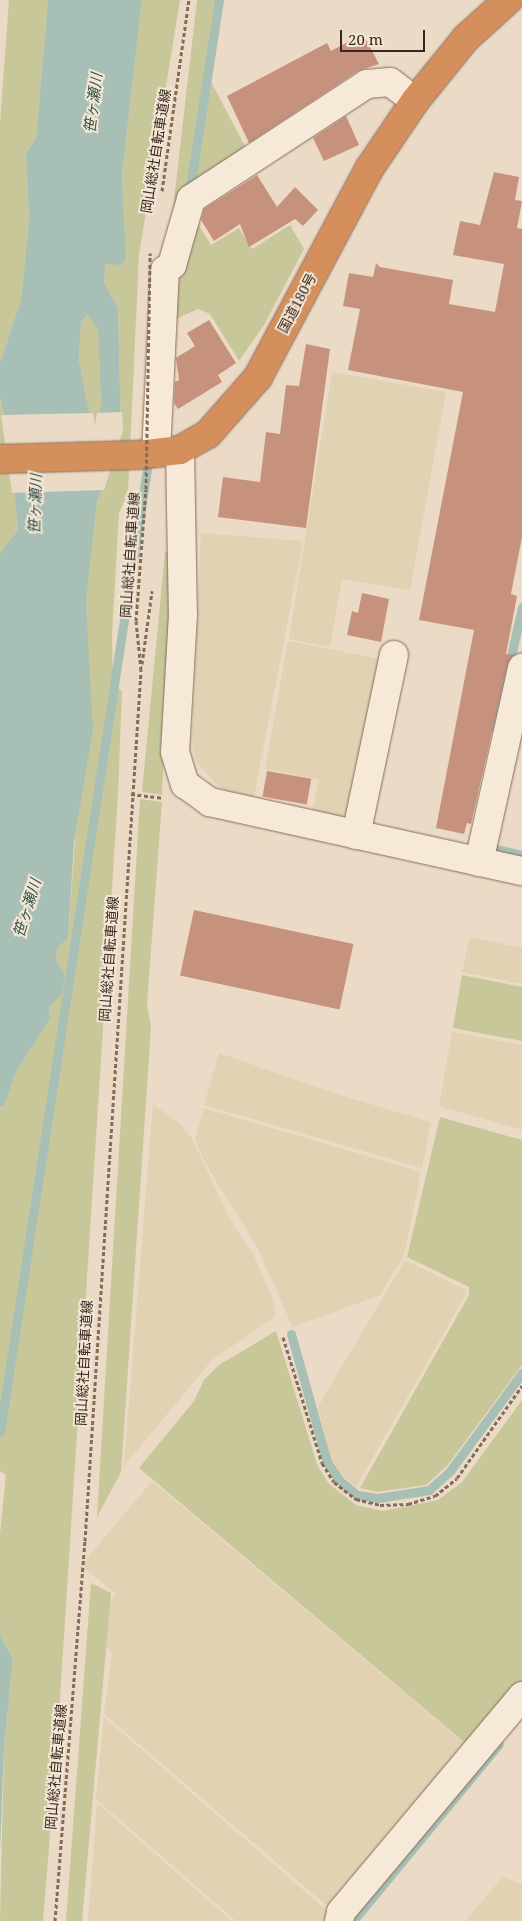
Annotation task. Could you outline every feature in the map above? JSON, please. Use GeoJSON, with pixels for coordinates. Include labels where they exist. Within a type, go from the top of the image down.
{"type":"FeatureCollection","features":[{"type":"Feature","properties":{"kind":"highway","name":"国道180号"},"geometry":{"type":"LineString","coordinates":[[0,459],[158,453],[208,434],[258,377],[369,169],[415,101],[466,38],[508,0]]}},
{"type":"Feature","properties":{"kind":"street"},"geometry":{"type":"LineString","coordinates":[[415,101],[390,82],[367,84],[191,199],[172,265],[165,270],[158,453],[183,614],[175,752],[185,784],[210,802],[356,835],[482,849],[522,871]]}},
{"type":"Feature","properties":{"kind":"street"},"geometry":{"type":"LineString","coordinates":[[356,835],[394,655]]}},
{"type":"Feature","properties":{"kind":"street"},"geometry":{"type":"LineString","coordinates":[[482,849],[522,668]]}},
{"type":"Feature","properties":{"kind":"street"},"geometry":{"type":"LineString","coordinates":[[339,1921],[341,1912],[522,1696]]}},
{"type":"Feature","properties":{"kind":"path","name":"岡山総社自転車道線"},"geometry":{"type":"LineString","coordinates":[[161,196],[189,0]]}},
{"type":"Feature","properties":{"kind":"path","name":"岡山総社自転車道線"},"geometry":{"type":"LineString","coordinates":[[55,1921],[85,1541],[141,670],[136,621],[146,489],[150,253],[152,246]]}},
{"type":"Feature","properties":{"kind":"path"},"geometry":{"type":"LineString","coordinates":[[283,1337],[322,1463],[334,1482],[356,1499],[380,1505],[408,1504],[435,1496],[457,1478],[522,1386]]}},
{"type":"Feature","properties":{"kind":"shaded area"},"geometry":{"type":"Polygon","coordinates":[[[332,372],[446,392],[410,590],[342,579],[330,647],[289,639],[332,372]]]}},
{"type":"Feature","properties":{"kind":"shaded area"},"geometry":{"type":"Polygon","coordinates":[[[201,533],[303,541],[254,797],[220,788],[195,760],[192,742],[201,533]]]}},
{"type":"Feature","properties":{"kind":"shaded area"},"geometry":{"type":"Polygon","coordinates":[[[288,641],[385,660],[351,820],[312,812],[319,779],[265,769],[288,641]]]}},
{"type":"Feature","properties":{"kind":"shaded area"},"geometry":{"type":"Polygon","coordinates":[[[470,937],[522,948],[522,984],[462,972],[470,937]]]}},
{"type":"Feature","properties":{"kind":"shaded area"},"geometry":{"type":"Polygon","coordinates":[[[452,1032],[522,1045],[522,1130],[439,1106],[452,1032]]]}},
{"type":"Feature","properties":{"kind":"shaded area"},"geometry":{"type":"Polygon","coordinates":[[[219,1053],[346,1097],[431,1122],[422,1168],[204,1105],[219,1053]]]}},
{"type":"Feature","properties":{"kind":"shaded area"},"geometry":{"type":"Polygon","coordinates":[[[153,1104],[180,1124],[192,1139],[233,1225],[253,1254],[274,1301],[275,1317],[212,1360],[124,1466],[153,1104]]]}},
{"type":"Feature","properties":{"kind":"shaded area"},"geometry":{"type":"Polygon","coordinates":[[[204,1108],[421,1172],[404,1255],[380,1295],[293,1327],[256,1245],[206,1165],[195,1139],[204,1108]]]}},
{"type":"Feature","properties":{"kind":"shaded area"},"geometry":{"type":"Polygon","coordinates":[[[405,1260],[466,1290],[465,1296],[356,1487],[340,1474],[330,1457],[318,1407],[405,1260]]]}},
{"type":"Feature","properties":{"kind":"shaded area"},"geometry":{"type":"Polygon","coordinates":[[[152,1481],[467,1745],[396,1829],[81,1565],[152,1481]]]}},
{"type":"Feature","properties":{"kind":"shaded area"},"geometry":{"type":"Polygon","coordinates":[[[120,1590],[400,1825],[366,1865],[86,1631],[120,1590]]]}},
{"type":"Feature","properties":{"kind":"shaded area"},"geometry":{"type":"Polygon","coordinates":[[[113,1647],[370,1862],[332,1910],[104,1714],[113,1647]]]}},
{"type":"Feature","properties":{"kind":"shaded area"},"geometry":{"type":"Polygon","coordinates":[[[104,1717],[333,1916],[332,1921],[236,1921],[96,1799],[104,1717]]]}},
{"type":"Feature","properties":{"kind":"shaded area"},"geometry":{"type":"Polygon","coordinates":[[[97,1803],[232,1921],[88,1921],[97,1803]]]}},
{"type":"Feature","properties":{"kind":"shaded area"},"geometry":{"type":"Polygon","coordinates":[[[503,1877],[522,1884],[522,1921],[465,1921],[503,1877]]]}},
{"type":"Feature","properties":{"kind":"green space"},"geometry":{"type":"Polygon","coordinates":[[[9,0],[48,0],[36,138],[26,153],[29,220],[21,299],[0,363],[0,123],[9,0]]]}},
{"type":"Feature","properties":{"kind":"green space"},"geometry":{"type":"Polygon","coordinates":[[[142,0],[180,0],[139,255],[128,493],[119,513],[112,635],[113,683],[122,692],[118,795],[56,1761],[43,1921],[0,1921],[4,1746],[13,1659],[1,1637],[0,1624],[0,1534],[6,1475],[0,1471],[0,1107],[4,1105],[16,1072],[50,1019],[49,1007],[65,975],[56,959],[57,949],[68,938],[88,662],[86,604],[97,502],[121,431],[118,308],[104,282],[106,264],[126,256],[122,175],[142,0]]]}},
{"type":"Feature","properties":{"kind":"green space"},"geometry":{"type":"Polygon","coordinates":[[[197,0],[221,0],[209,78],[247,150],[169,243],[197,0]]]}},
{"type":"Feature","properties":{"kind":"green space"},"geometry":{"type":"Polygon","coordinates":[[[194,217],[211,245],[239,228],[252,249],[290,225],[304,249],[264,325],[239,361],[210,314],[198,309],[174,320],[177,267],[194,217]]]}},
{"type":"Feature","properties":{"kind":"green space"},"geometry":{"type":"Polygon","coordinates":[[[88,315],[98,330],[101,405],[94,441],[79,359],[81,322],[88,315]]]}},
{"type":"Feature","properties":{"kind":"green space"},"geometry":{"type":"Polygon","coordinates":[[[0,397],[10,446],[18,530],[0,553],[0,397]]]}},
{"type":"Feature","properties":{"kind":"green space"},"geometry":{"type":"Polygon","coordinates":[[[165,552],[170,552],[170,619],[162,795],[142,792],[165,552]]]}},
{"type":"Feature","properties":{"kind":"green space"},"geometry":{"type":"Polygon","coordinates":[[[140,799],[162,802],[147,1004],[151,1028],[121,1472],[97,1517],[140,799]]]}},
{"type":"Feature","properties":{"kind":"green space"},"geometry":{"type":"Polygon","coordinates":[[[462,975],[522,987],[522,1041],[453,1028],[462,975]]]}},
{"type":"Feature","properties":{"kind":"green space"},"geometry":{"type":"Polygon","coordinates":[[[440,1117],[522,1140],[522,1365],[447,1466],[426,1485],[377,1492],[360,1488],[469,1295],[469,1287],[407,1257],[440,1117]]]}},
{"type":"Feature","properties":{"kind":"green space"},"geometry":{"type":"Polygon","coordinates":[[[276,1331],[317,1464],[328,1483],[356,1505],[383,1511],[438,1500],[462,1482],[522,1400],[522,1686],[470,1747],[139,1468],[194,1401],[204,1380],[219,1365],[276,1331]]]}},
{"type":"Feature","properties":{"kind":"green space"},"geometry":{"type":"Polygon","coordinates":[[[91,1583],[111,1593],[82,1921],[66,1921],[91,1583]]]}},
{"type":"Feature","properties":{"kind":"water","name":"笹ヶ瀬川"},"geometry":{"type":"Polygon","coordinates":[[[48,0],[142,0],[122,175],[126,256],[123,265],[106,264],[104,282],[118,308],[121,431],[97,502],[86,604],[93,729],[74,842],[68,938],[57,949],[56,959],[65,975],[62,994],[49,1007],[50,1019],[16,1072],[4,1106],[0,1107],[0,553],[18,530],[10,446],[0,397],[0,363],[21,299],[29,220],[26,153],[36,138],[48,0]],[[88,315],[81,322],[79,359],[94,439],[101,405],[98,330],[88,315]]]}},
{"type":"Feature","properties":{"kind":"water"},"geometry":{"type":"Polygon","coordinates":[[[0,1624],[1,1637],[13,1659],[4,1746],[0,1850],[0,1624]]]}},
{"type":"Feature","properties":{"kind":"pier"},"geometry":{"type":"Polygon","coordinates":[[[122,412],[123,431],[104,490],[12,493],[1,415],[93,413],[95,425],[97,413],[122,412]]]}},
{"type":"Feature","properties":{"kind":"building"},"geometry":{"type":"Polygon","coordinates":[[[363,34],[379,64],[358,71],[249,143],[227,96],[327,43],[331,51],[363,34]]]}},
{"type":"Feature","properties":{"kind":"building"},"geometry":{"type":"Polygon","coordinates":[[[346,116],[359,145],[324,161],[313,138],[346,116]]]}},
{"type":"Feature","properties":{"kind":"building"},"geometry":{"type":"Polygon","coordinates":[[[494,172],[519,177],[515,200],[522,201],[517,228],[522,229],[522,537],[511,594],[517,596],[506,654],[515,655],[507,665],[471,824],[467,823],[464,834],[436,828],[474,630],[419,620],[463,392],[348,370],[360,309],[343,306],[349,273],[373,277],[376,263],[380,267],[453,280],[449,304],[495,312],[504,264],[453,255],[460,221],[480,225],[494,172]]]}},
{"type":"Feature","properties":{"kind":"building"},"geometry":{"type":"Polygon","coordinates":[[[257,175],[277,207],[295,187],[318,210],[303,226],[295,219],[249,247],[240,224],[214,241],[201,220],[204,209],[257,175]]]}},
{"type":"Feature","properties":{"kind":"building"},"geometry":{"type":"Polygon","coordinates":[[[209,320],[236,363],[218,375],[222,382],[178,409],[174,403],[175,382],[179,380],[176,358],[195,346],[187,333],[209,320]]]}},
{"type":"Feature","properties":{"kind":"building"},"geometry":{"type":"Polygon","coordinates":[[[306,344],[330,349],[306,528],[218,517],[223,477],[260,482],[266,432],[280,434],[286,385],[299,386],[306,344]]]}},
{"type":"Feature","properties":{"kind":"building"},"geometry":{"type":"Polygon","coordinates":[[[362,593],[389,599],[381,642],[347,635],[352,611],[358,613],[362,593]]]}},
{"type":"Feature","properties":{"kind":"building"},"geometry":{"type":"Polygon","coordinates":[[[267,771],[311,779],[307,804],[262,797],[267,771]]]}},
{"type":"Feature","properties":{"kind":"building"},"geometry":{"type":"Polygon","coordinates":[[[194,910],[353,944],[340,1009],[180,976],[194,910]]]}},
{"type":"Feature","properties":{"kind":"waterway"},"geometry":{"type":"LineString","coordinates":[[189,194],[219,0]]}},
{"type":"Feature","properties":{"kind":"waterway"},"geometry":{"type":"LineString","coordinates":[[0,1432],[149,456]]}},
{"type":"Feature","properties":{"kind":"waterway"},"geometry":{"type":"LineString","coordinates":[[495,727],[522,607]]}},
{"type":"Feature","properties":{"kind":"waterway"},"geometry":{"type":"LineString","coordinates":[[488,843],[496,849],[522,855]]}},
{"type":"Feature","properties":{"kind":"waterway"},"geometry":{"type":"LineString","coordinates":[[291,1334],[327,1462],[339,1480],[357,1495],[378,1498],[429,1490],[450,1471],[522,1373]]}},
{"type":"Feature","properties":{"kind":"waterway"},"geometry":{"type":"LineString","coordinates":[[353,1921],[499,1744]]}}]}
